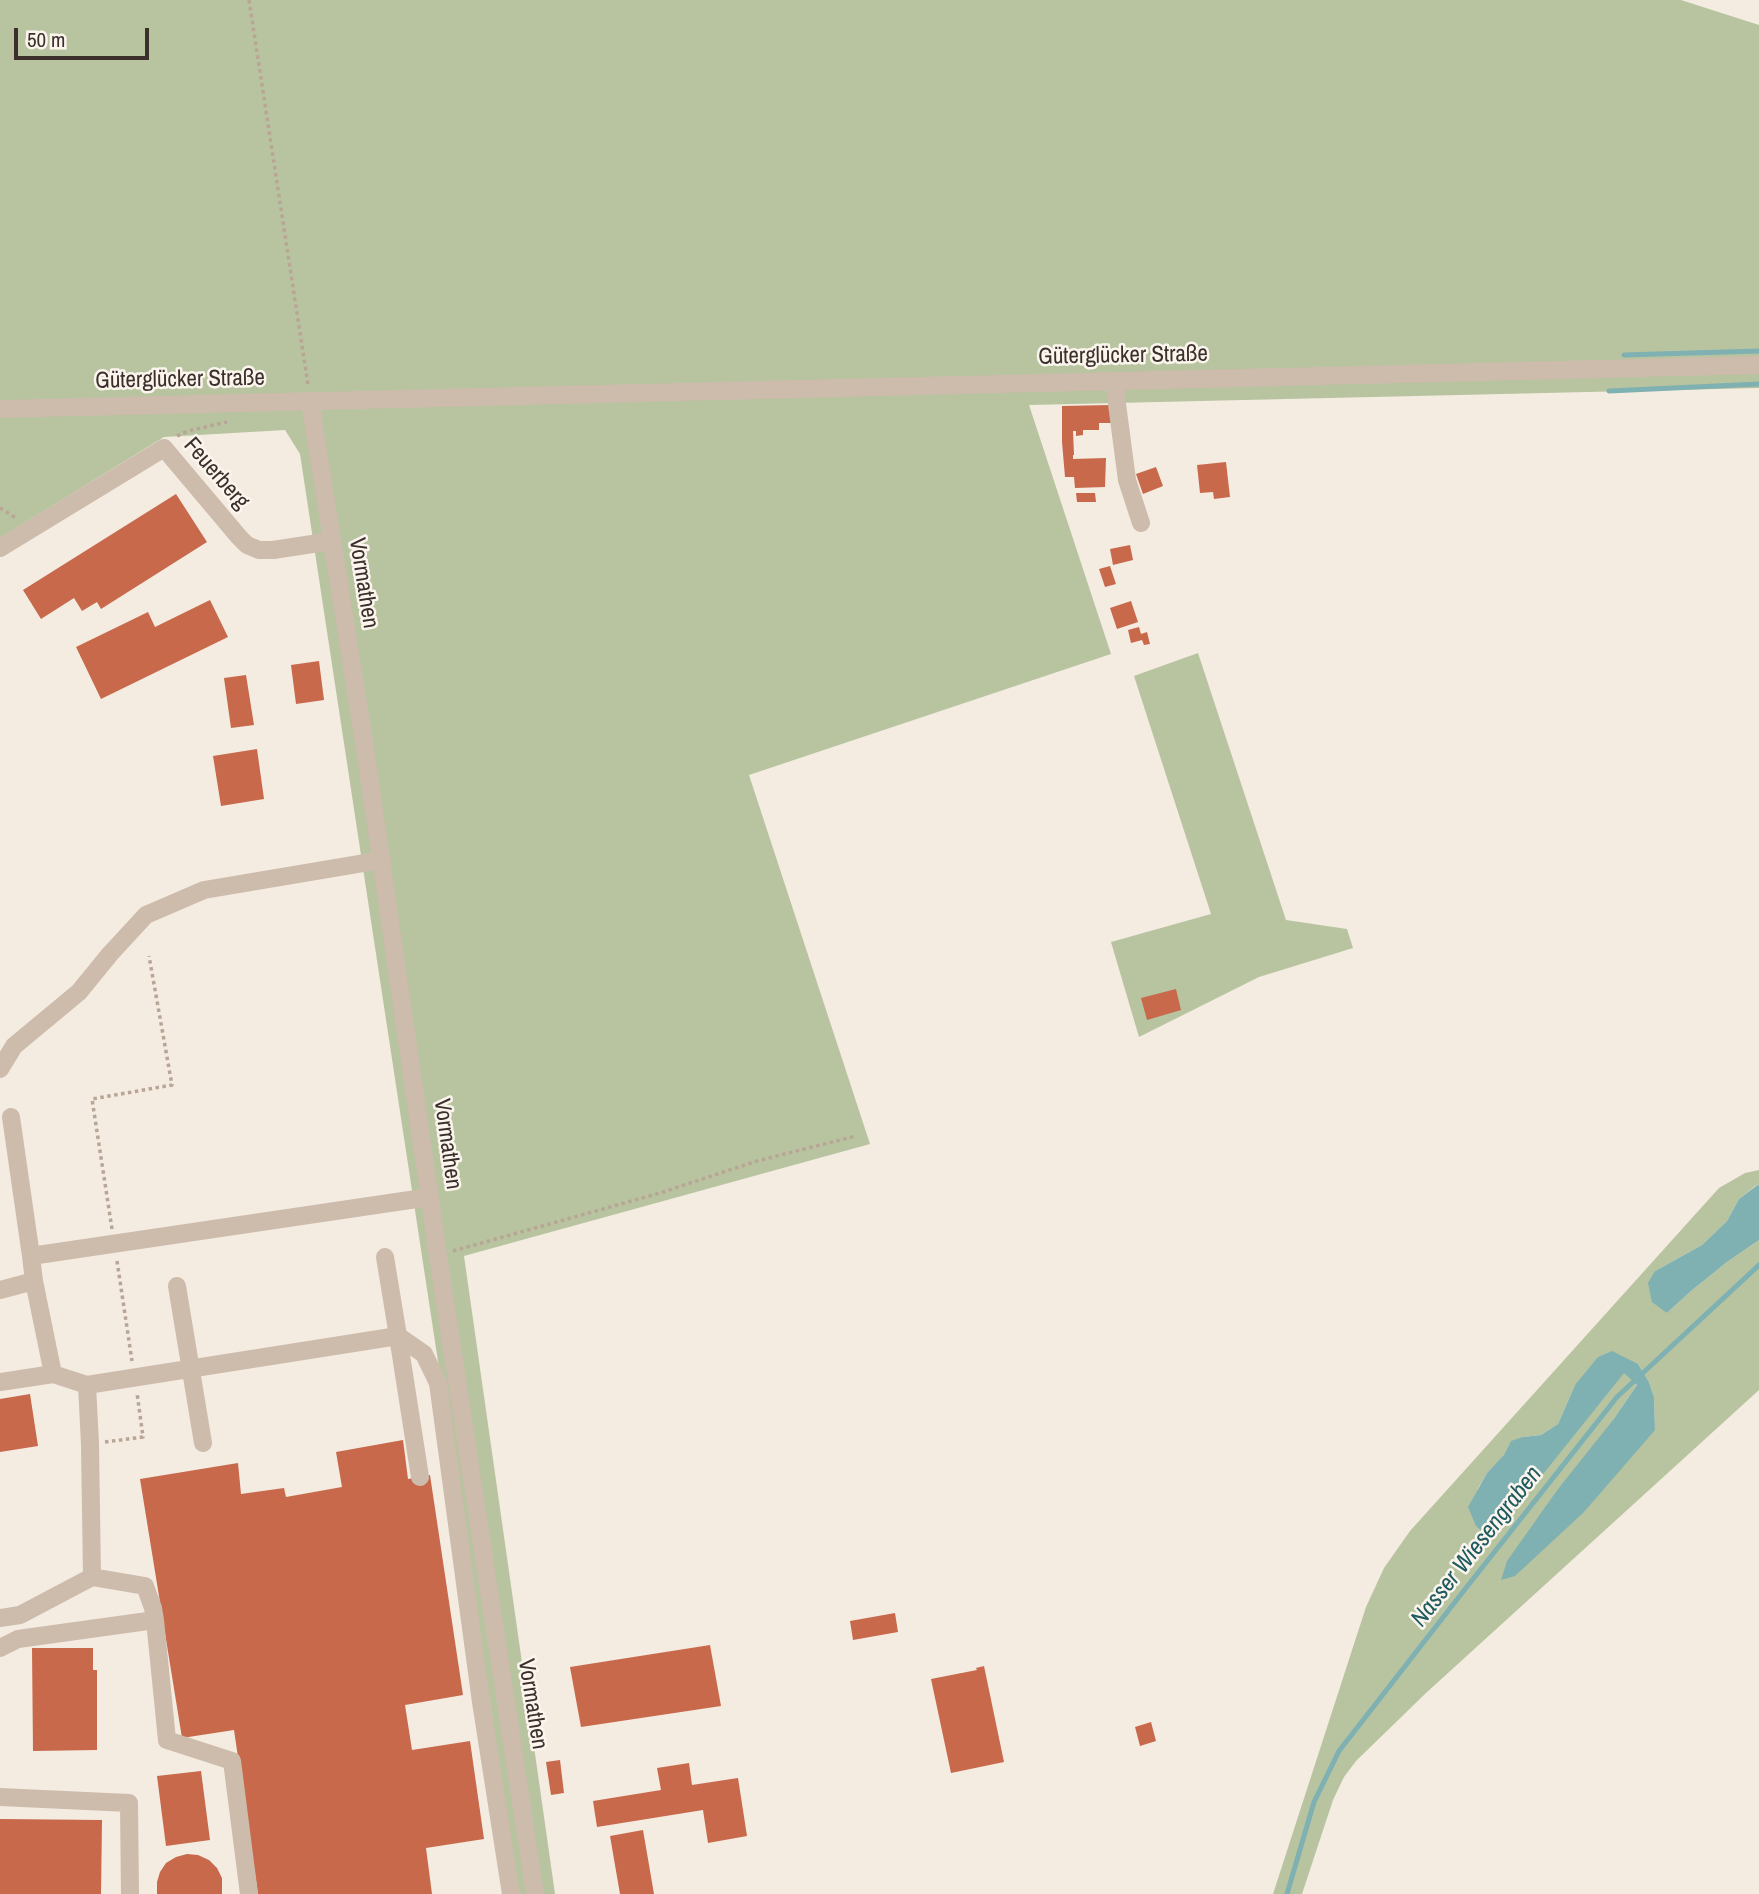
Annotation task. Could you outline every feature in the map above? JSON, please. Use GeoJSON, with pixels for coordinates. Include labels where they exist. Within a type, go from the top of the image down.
{"type":"FeatureCollection","features":[{"type":"Feature","properties":{"kind":"street","name":"Güterglücker Straße"},"geometry":{"type":"LineString","coordinates":[[0,409],[1759,365]]}},
{"type":"Feature","properties":{"kind":"street"},"geometry":{"type":"LineString","coordinates":[[1116,381],[1116,404],[1128,480],[1141,523]]}},
{"type":"Feature","properties":{"kind":"street","name":"Vormathen"},"geometry":{"type":"LineString","coordinates":[[310,401],[382,860],[438,1255],[535,1894]]}},
{"type":"Feature","properties":{"kind":"street","name":"Feuerberg"},"geometry":{"type":"LineString","coordinates":[[0,548],[164,448],[247,545],[259,550],[273,550],[332,541]]}},
{"type":"Feature","properties":{"kind":"street"},"geometry":{"type":"LineString","coordinates":[[0,1069],[7,1047],[79,992],[146,915],[204,890],[382,860]]}},
{"type":"Feature","properties":{"kind":"street"},"geometry":{"type":"LineString","coordinates":[[11,1117],[34,1280],[53,1374]]}},
{"type":"Feature","properties":{"kind":"street"},"geometry":{"type":"LineString","coordinates":[[31,1256],[430,1197]]}},
{"type":"Feature","properties":{"kind":"street"},"geometry":{"type":"LineString","coordinates":[[385,1257],[420,1477]]}},
{"type":"Feature","properties":{"kind":"street"},"geometry":{"type":"LineString","coordinates":[[0,1290],[34,1280]]}},
{"type":"Feature","properties":{"kind":"street"},"geometry":{"type":"LineString","coordinates":[[177,1286],[203,1443]]}},
{"type":"Feature","properties":{"kind":"street"},"geometry":{"type":"LineString","coordinates":[[0,1382],[53,1374],[87,1385],[398,1336],[424,1354],[438,1382],[481,1702],[511,1894]]}},
{"type":"Feature","properties":{"kind":"street"},"geometry":{"type":"LineString","coordinates":[[87,1385],[92,1577]]}},
{"type":"Feature","properties":{"kind":"street"},"geometry":{"type":"LineString","coordinates":[[0,1618],[20,1615],[92,1577],[145,1586],[155,1620],[167,1740],[232,1761],[249,1894]]}},
{"type":"Feature","properties":{"kind":"street"},"geometry":{"type":"LineString","coordinates":[[0,1648],[18,1639],[155,1620]]}},
{"type":"Feature","properties":{"kind":"street"},"geometry":{"type":"LineString","coordinates":[[0,1797],[129,1803],[130,1894]]}},
{"type":"Feature","properties":{"kind":"path"},"geometry":{"type":"LineString","coordinates":[[249,0],[310,401]]}},
{"type":"Feature","properties":{"kind":"path"},"geometry":{"type":"LineString","coordinates":[[90,1444],[143,1437],[92,1099],[172,1085],[149,956]]}},
{"type":"Feature","properties":{"kind":"path"},"geometry":{"type":"LineString","coordinates":[[438,1255],[660,1193],[757,1161],[856,1136]]}},
{"type":"Feature","properties":{"kind":"green space"},"geometry":{"type":"Polygon","coordinates":[[[0,0],[1681,0],[1759,25],[1759,388],[1029,405],[1111,654],[749,775],[870,1144],[464,1256],[555,1894],[519,1894],[300,454],[285,430],[164,437],[0,538],[0,0]]]}},
{"type":"Feature","properties":{"kind":"green space"},"geometry":{"type":"Polygon","coordinates":[[[1198,653],[1286,920],[1347,929],[1353,948],[1259,977],[1139,1037],[1111,942],[1211,914],[1134,676],[1198,653]]]}},
{"type":"Feature","properties":{"kind":"green space"},"geometry":{"type":"Polygon","coordinates":[[[1759,1170],[1759,1185],[1739,1199],[1727,1221],[1702,1245],[1655,1271],[1667,1313],[1727,1262],[1759,1240],[1759,1390],[1426,1693],[1356,1761],[1344,1777],[1333,1800],[1302,1894],[1273,1894],[1366,1607],[1384,1568],[1410,1531],[1719,1188],[1745,1173],[1759,1170]],[[1638,1364],[1575,1385],[1558,1424],[1541,1435],[1523,1437],[1487,1473],[1477,1490],[1624,1372],[1637,1385],[1613,1420],[1655,1430],[1654,1397],[1638,1364]]]}},
{"type":"Feature","properties":{"kind":"water"},"geometry":{"type":"Polygon","coordinates":[[[1759,1185],[1759,1240],[1727,1262],[1667,1313],[1652,1302],[1648,1283],[1655,1271],[1702,1245],[1727,1221],[1739,1199],[1759,1185]]]}},
{"type":"Feature","properties":{"kind":"water"},"geometry":{"type":"Polygon","coordinates":[[[1612,1351],[1638,1364],[1649,1382],[1654,1397],[1655,1430],[1584,1512],[1515,1576],[1501,1580],[1507,1561],[1637,1385],[1624,1373],[1491,1539],[1476,1526],[1468,1507],[1487,1473],[1504,1455],[1511,1441],[1541,1435],[1558,1424],[1575,1385],[1598,1357],[1612,1351]]]}},
{"type":"Feature","properties":{"kind":"building"},"geometry":{"type":"Polygon","coordinates":[[[1111,405],[1112,423],[1099,423],[1099,430],[1083,430],[1083,435],[1076,436],[1076,431],[1073,431],[1073,459],[1106,458],[1105,487],[1075,488],[1074,477],[1065,477],[1062,406],[1111,405]]]}},
{"type":"Feature","properties":{"kind":"building"},"geometry":{"type":"Polygon","coordinates":[[[1226,462],[1230,497],[1214,499],[1213,492],[1200,493],[1197,465],[1226,462]]]}},
{"type":"Feature","properties":{"kind":"building"},"geometry":{"type":"Polygon","coordinates":[[[1156,467],[1163,486],[1143,494],[1136,474],[1156,467]]]}},
{"type":"Feature","properties":{"kind":"building"},"geometry":{"type":"Polygon","coordinates":[[[1076,493],[1095,493],[1096,502],[1077,502],[1076,493]]]}},
{"type":"Feature","properties":{"kind":"building"},"geometry":{"type":"Polygon","coordinates":[[[176,494],[207,542],[101,609],[97,602],[82,611],[74,598],[41,619],[23,590],[176,494]]]}},
{"type":"Feature","properties":{"kind":"building"},"geometry":{"type":"Polygon","coordinates":[[[1130,545],[1133,560],[1113,565],[1110,549],[1130,545]]]}},
{"type":"Feature","properties":{"kind":"building"},"geometry":{"type":"Polygon","coordinates":[[[1110,566],[1116,584],[1105,587],[1099,569],[1110,566]]]}},
{"type":"Feature","properties":{"kind":"building"},"geometry":{"type":"Polygon","coordinates":[[[210,600],[228,637],[101,699],[76,647],[148,612],[155,627],[210,600]]]}},
{"type":"Feature","properties":{"kind":"building"},"geometry":{"type":"Polygon","coordinates":[[[1131,601],[1138,622],[1117,629],[1110,608],[1131,601]]]}},
{"type":"Feature","properties":{"kind":"building"},"geometry":{"type":"Polygon","coordinates":[[[1139,627],[1141,634],[1147,632],[1150,644],[1144,645],[1142,640],[1131,643],[1128,630],[1139,627]]]}},
{"type":"Feature","properties":{"kind":"building"},"geometry":{"type":"Polygon","coordinates":[[[319,661],[324,700],[296,704],[291,665],[319,661]]]}},
{"type":"Feature","properties":{"kind":"building"},"geometry":{"type":"Polygon","coordinates":[[[246,675],[254,725],[231,728],[224,678],[246,675]]]}},
{"type":"Feature","properties":{"kind":"building"},"geometry":{"type":"Polygon","coordinates":[[[257,749],[264,799],[221,806],[213,756],[257,749]]]}},
{"type":"Feature","properties":{"kind":"building"},"geometry":{"type":"Polygon","coordinates":[[[1176,989],[1181,1010],[1147,1020],[1141,998],[1176,989]]]}},
{"type":"Feature","properties":{"kind":"building"},"geometry":{"type":"Polygon","coordinates":[[[30,1394],[38,1446],[0,1452],[0,1399],[30,1394]]]}},
{"type":"Feature","properties":{"kind":"building"},"geometry":{"type":"Polygon","coordinates":[[[403,1440],[408,1479],[430,1475],[463,1695],[405,1705],[412,1750],[470,1741],[484,1839],[426,1848],[432,1894],[258,1894],[234,1730],[182,1738],[140,1479],[238,1463],[241,1494],[284,1488],[286,1497],[342,1487],[336,1452],[403,1440]]]}},
{"type":"Feature","properties":{"kind":"building"},"geometry":{"type":"Polygon","coordinates":[[[895,1613],[898,1632],[853,1640],[850,1621],[895,1613]]]}},
{"type":"Feature","properties":{"kind":"building"},"geometry":{"type":"Polygon","coordinates":[[[710,1645],[721,1706],[581,1727],[570,1667],[710,1645]]]}},
{"type":"Feature","properties":{"kind":"building"},"geometry":{"type":"Polygon","coordinates":[[[32,1648],[93,1648],[93,1670],[97,1670],[97,1750],[33,1751],[32,1648]]]}},
{"type":"Feature","properties":{"kind":"building"},"geometry":{"type":"Polygon","coordinates":[[[984,1666],[1004,1762],[951,1773],[931,1679],[977,1670],[976,1668],[984,1666]]]}},
{"type":"Feature","properties":{"kind":"building"},"geometry":{"type":"Polygon","coordinates":[[[1151,1722],[1156,1741],[1140,1746],[1135,1727],[1151,1722]]]}},
{"type":"Feature","properties":{"kind":"building"},"geometry":{"type":"Polygon","coordinates":[[[560,1760],[564,1793],[551,1795],[546,1762],[560,1760]]]}},
{"type":"Feature","properties":{"kind":"building"},"geometry":{"type":"Polygon","coordinates":[[[689,1763],[692,1785],[738,1778],[747,1836],[708,1843],[703,1810],[597,1827],[593,1801],[661,1790],[657,1768],[689,1763]]]}},
{"type":"Feature","properties":{"kind":"building"},"geometry":{"type":"Polygon","coordinates":[[[201,1771],[210,1840],[166,1846],[157,1776],[201,1771]]]}},
{"type":"Feature","properties":{"kind":"building"},"geometry":{"type":"Polygon","coordinates":[[[0,1819],[102,1820],[101,1894],[0,1894],[0,1819]]]}},
{"type":"Feature","properties":{"kind":"building"},"geometry":{"type":"Polygon","coordinates":[[[643,1830],[654,1894],[620,1894],[610,1836],[643,1830]]]}},
{"type":"Feature","properties":{"kind":"building"},"geometry":{"type":"Polygon","coordinates":[[[187,1854],[209,1860],[217,1868],[222,1878],[222,1894],[157,1894],[157,1882],[166,1863],[187,1854]]]}},
{"type":"Feature","properties":{"kind":"waterway","name":"Nasser Wiesengraben"},"geometry":{"type":"LineString","coordinates":[[1624,355],[1759,351]]}},
{"type":"Feature","properties":{"kind":"waterway"},"geometry":{"type":"LineString","coordinates":[[1609,391],[1759,384]]}},
{"type":"Feature","properties":{"kind":"waterway","name":"Nasser Wiesengraben"},"geometry":{"type":"LineString","coordinates":[[1287,1894],[1314,1802],[1339,1751],[1617,1397],[1759,1265]]}}]}
